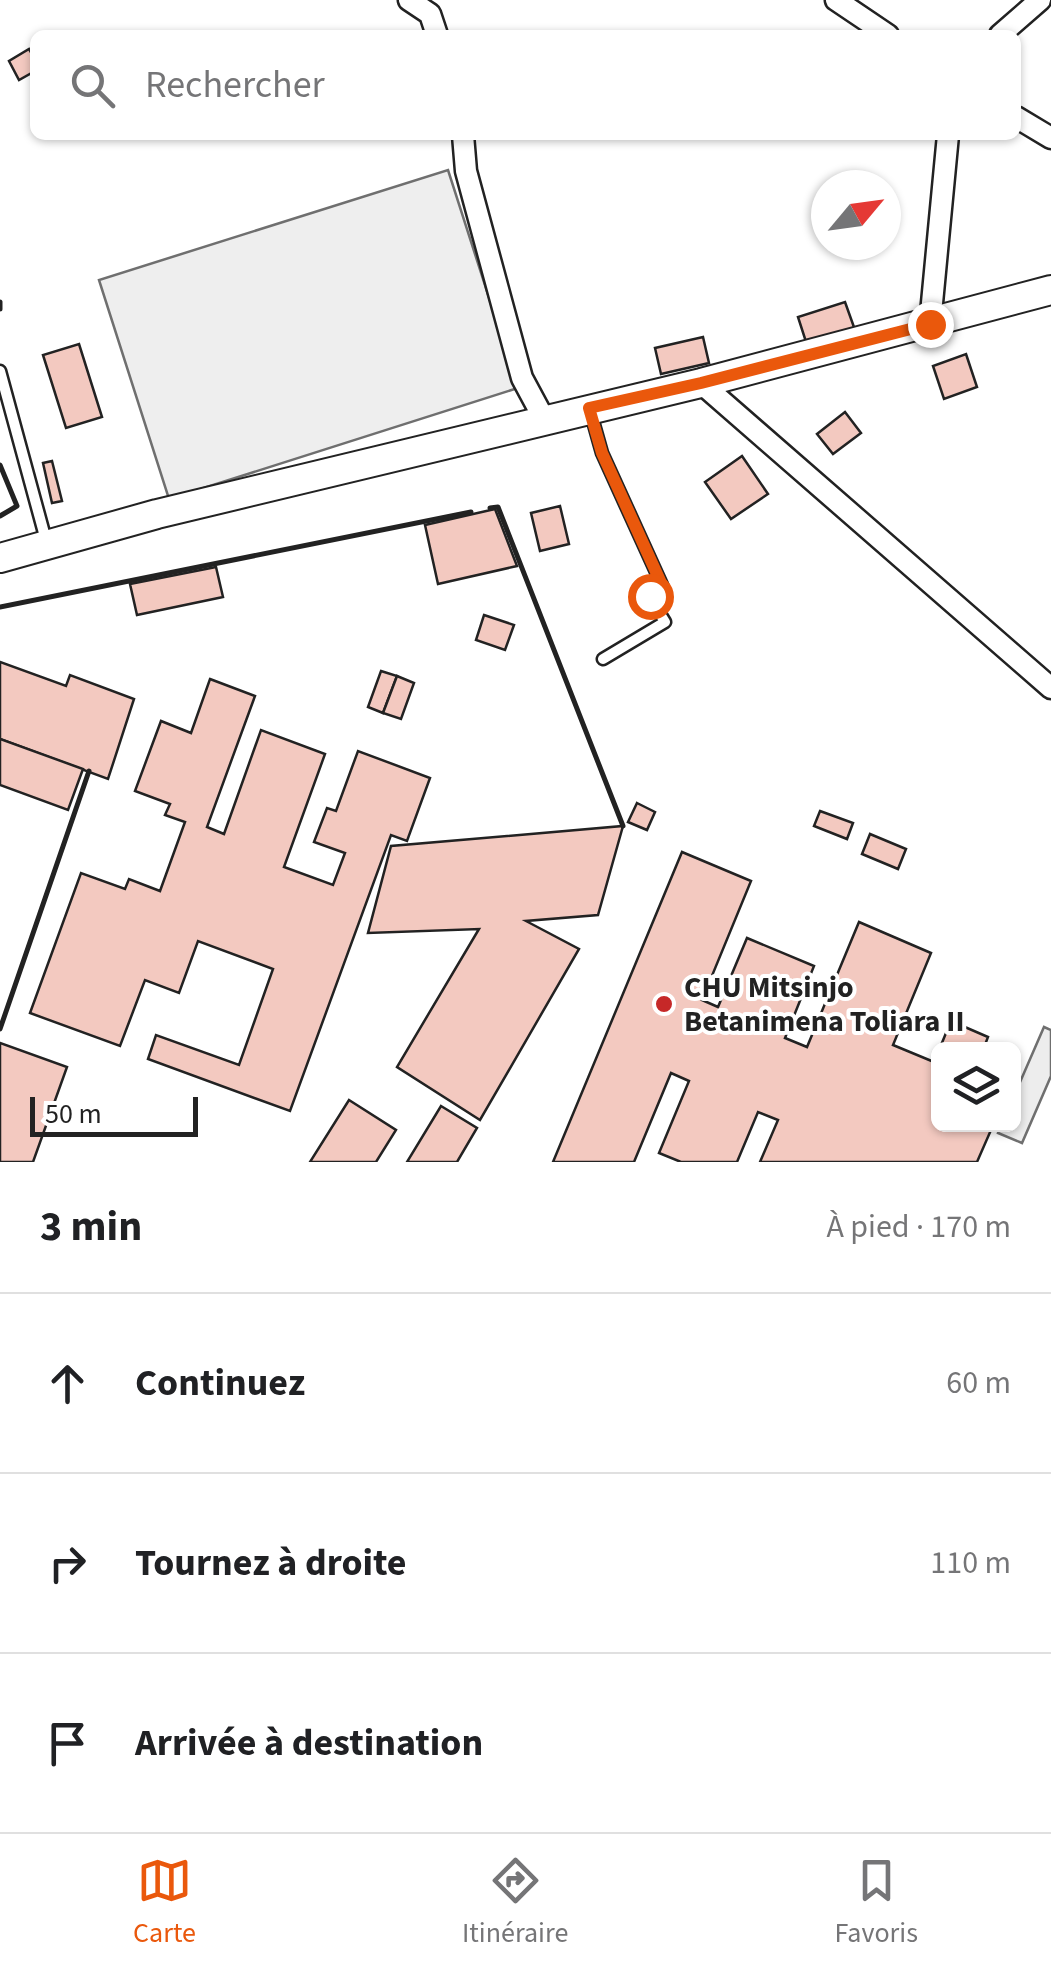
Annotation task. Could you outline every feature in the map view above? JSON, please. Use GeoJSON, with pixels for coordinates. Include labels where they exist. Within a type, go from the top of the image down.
{"type":"FeatureCollection","features":[{"type":"Feature","properties":{"kind":"street"},"geometry":{"type":"LineString","coordinates":[[410,0],[433,16]]}},
{"type":"Feature","properties":{"kind":"street"},"geometry":{"type":"LineString","coordinates":[[836,0],[881,30]]}},
{"type":"Feature","properties":{"kind":"street"},"geometry":{"type":"LineString","coordinates":[[1006,30],[1040,0]]}},
{"type":"Feature","properties":{"kind":"street"},"geometry":{"type":"LineString","coordinates":[[1021,120],[1051,138]]}},
{"type":"Feature","properties":{"kind":"street"},"geometry":{"type":"LineString","coordinates":[[463,140],[466,171],[522,378],[544,418]]}},
{"type":"Feature","properties":{"kind":"street"},"geometry":{"type":"LineString","coordinates":[[930,324],[948,140]]}},
{"type":"Feature","properties":{"kind":"street"},"geometry":{"type":"LineString","coordinates":[[0,558],[157,514],[701,383],[1051,290]]}},
{"type":"Feature","properties":{"kind":"street"},"geometry":{"type":"LineString","coordinates":[[701,383],[1051,688]]}},
{"type":"Feature","properties":{"kind":"lane"},"geometry":{"type":"LineString","coordinates":[[0,371],[47,544]]}},
{"type":"Feature","properties":{"kind":"lane"},"geometry":{"type":"LineString","coordinates":[[589,408],[602,453],[662,585],[650,596],[665,622],[603,660]]}},
{"type":"Feature","properties":{"kind":"shaded area"},"geometry":{"type":"Polygon","coordinates":[[[448,170],[518,388],[169,499],[99,280],[448,170]]]}},
{"type":"Feature","properties":{"kind":"shaded area"},"geometry":{"type":"Polygon","coordinates":[[[1044,1027],[1051,1030],[1051,1076],[1022,1143],[998,1133],[1021,1132],[1021,1080],[1044,1027]]]}},
{"type":"Feature","properties":{"kind":"building"},"geometry":{"type":"Polygon","coordinates":[[[29,49],[30,74],[19,80],[9,61],[29,49]]]}},
{"type":"Feature","properties":{"kind":"building"},"geometry":{"type":"Polygon","coordinates":[[[845,302],[855,330],[807,345],[798,317],[845,302]]]}},
{"type":"Feature","properties":{"kind":"building"},"geometry":{"type":"Polygon","coordinates":[[[703,337],[709,363],[661,374],[655,348],[703,337]]]}},
{"type":"Feature","properties":{"kind":"building"},"geometry":{"type":"Polygon","coordinates":[[[79,344],[102,417],[66,428],[43,355],[79,344]]]}},
{"type":"Feature","properties":{"kind":"building"},"geometry":{"type":"Polygon","coordinates":[[[966,354],[977,387],[944,399],[933,366],[966,354]]]}},
{"type":"Feature","properties":{"kind":"building"},"geometry":{"type":"Polygon","coordinates":[[[845,412],[861,433],[833,454],[817,434],[845,412]]]}},
{"type":"Feature","properties":{"kind":"building"},"geometry":{"type":"Polygon","coordinates":[[[742,456],[768,494],[731,519],[705,482],[742,456]]]}},
{"type":"Feature","properties":{"kind":"building"},"geometry":{"type":"Polygon","coordinates":[[[52,461],[62,501],[52,503],[43,463],[52,461]]]}},
{"type":"Feature","properties":{"kind":"building"},"geometry":{"type":"Polygon","coordinates":[[[560,506],[569,544],[540,551],[531,513],[560,506]]]}},
{"type":"Feature","properties":{"kind":"building"},"geometry":{"type":"Polygon","coordinates":[[[495,509],[517,566],[438,584],[425,525],[495,509]]]}},
{"type":"Feature","properties":{"kind":"building"},"geometry":{"type":"Polygon","coordinates":[[[216,567],[223,597],[137,615],[130,584],[216,567]]]}},
{"type":"Feature","properties":{"kind":"building"},"geometry":{"type":"Polygon","coordinates":[[[484,615],[514,625],[505,650],[476,640],[484,615]]]}},
{"type":"Feature","properties":{"kind":"building"},"geometry":{"type":"Polygon","coordinates":[[[0,662],[66,686],[70,675],[134,699],[108,779],[0,739],[0,662]]]}},
{"type":"Feature","properties":{"kind":"building"},"geometry":{"type":"Polygon","coordinates":[[[381,671],[397,676],[383,713],[368,707],[381,671]]]}},
{"type":"Feature","properties":{"kind":"building"},"geometry":{"type":"Polygon","coordinates":[[[397,676],[414,683],[401,719],[383,713],[397,676]]]}},
{"type":"Feature","properties":{"kind":"building"},"geometry":{"type":"Polygon","coordinates":[[[210,679],[255,696],[207,827],[224,834],[261,730],[325,754],[284,867],[333,885],[345,853],[314,842],[327,808],[336,811],[358,751],[430,778],[407,841],[391,835],[290,1111],[148,1059],[156,1035],[239,1065],[273,969],[198,941],[179,993],[145,980],[120,1046],[30,1013],[81,873],[125,889],[129,879],[160,891],[185,822],[165,815],[170,804],[135,791],[161,721],[191,733],[210,679]]]}},
{"type":"Feature","properties":{"kind":"building"},"geometry":{"type":"Polygon","coordinates":[[[0,739],[83,769],[68,810],[0,785],[0,739]]]}},
{"type":"Feature","properties":{"kind":"building"},"geometry":{"type":"Polygon","coordinates":[[[637,803],[655,812],[647,830],[628,822],[637,803]]]}},
{"type":"Feature","properties":{"kind":"building"},"geometry":{"type":"Polygon","coordinates":[[[820,811],[853,823],[847,839],[814,826],[820,811]]]}},
{"type":"Feature","properties":{"kind":"building"},"geometry":{"type":"Polygon","coordinates":[[[623,826],[598,915],[526,921],[579,949],[480,1120],[397,1067],[479,929],[368,933],[391,846],[623,826]]]}},
{"type":"Feature","properties":{"kind":"building"},"geometry":{"type":"Polygon","coordinates":[[[870,834],[906,849],[898,869],[862,854],[870,834]]]}},
{"type":"Feature","properties":{"kind":"building","name":"CHU Mitsinjo Betanimena Toliara II"},"geometry":{"type":"Polygon","coordinates":[[[682,852],[751,881],[702,1000],[718,1007],[747,938],[814,966],[785,1038],[807,1047],[859,922],[931,953],[893,1045],[931,1061],[931,1132],[990,1132],[977,1162],[760,1162],[778,1120],[758,1112],[737,1162],[681,1162],[659,1153],[689,1081],[671,1073],[634,1162],[553,1162],[682,852]]]}},
{"type":"Feature","properties":{"kind":"building","name":"CHU Mitsinjo Betanimena Toliara II"},"geometry":{"type":"Polygon","coordinates":[[[951,1021],[988,1037],[986,1042],[942,1042],[951,1021]]]}},
{"type":"Feature","properties":{"kind":"building"},"geometry":{"type":"Polygon","coordinates":[[[0,1043],[67,1067],[33,1162],[0,1162],[0,1043]]]}},
{"type":"Feature","properties":{"kind":"building"},"geometry":{"type":"Polygon","coordinates":[[[349,1100],[396,1130],[376,1162],[310,1162],[349,1100]]]}},
{"type":"Feature","properties":{"kind":"building"},"geometry":{"type":"Polygon","coordinates":[[[441,1106],[477,1128],[457,1162],[407,1162],[441,1106]]]}},
{"type":"Feature","properties":{"kind":"wall"},"geometry":{"type":"LineString","coordinates":[[0,302],[0,309]]}},
{"type":"Feature","properties":{"kind":"wall"},"geometry":{"type":"LineString","coordinates":[[0,465],[17,506],[0,516]]}},
{"type":"Feature","properties":{"kind":"wall"},"geometry":{"type":"LineString","coordinates":[[490,508],[498,507],[623,826]]}},
{"type":"Feature","properties":{"kind":"wall"},"geometry":{"type":"LineString","coordinates":[[0,607],[471,512]]}},
{"type":"Feature","properties":{"kind":"wall"},"geometry":{"type":"LineString","coordinates":[[0,1029],[89,771]]}},
{"type":"Feature","properties":{"kind":"place","name":"CHU Mitsinjo Betanimena Toliara II"},"geometry":{"type":"Point","coordinates":[664,1004]}},
{"type":"Feature","properties":{"kind":"route"},"geometry":{"type":"LineString","coordinates":[[650,596],[662,585],[602,453],[589,408],[930,324]]}}]}
